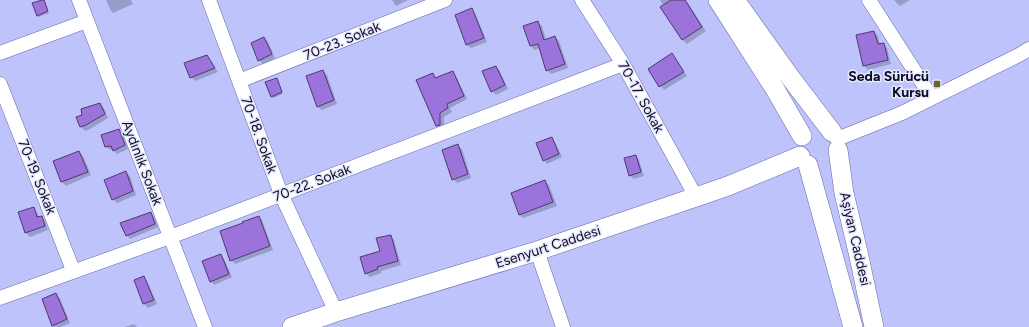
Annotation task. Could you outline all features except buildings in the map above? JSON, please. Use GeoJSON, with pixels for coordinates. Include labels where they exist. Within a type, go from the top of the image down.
{"type":"FeatureCollection","features":[{"type":"Feature","properties":{"kind":"street","name":"Aydınlık Sokak"},"geometry":{"type":"LineString","coordinates":[[79,0],[205,327]]}},
{"type":"Feature","properties":{"kind":"street","name":"70-18. Sokak"},"geometry":{"type":"LineString","coordinates":[[209,0],[281,194],[336,312]]}},
{"type":"Feature","properties":{"kind":"street","name":"70-23. Sokak"},"geometry":{"type":"LineString","coordinates":[[239,81],[445,0]]}},
{"type":"Feature","properties":{"kind":"street","name":"70-17. Sokak"},"geometry":{"type":"LineString","coordinates":[[582,0],[623,64],[696,197]]}},
{"type":"Feature","properties":{"kind":"street"},"geometry":{"type":"LineString","coordinates":[[718,0],[776,89],[802,136]]}},
{"type":"Feature","properties":{"kind":"street"},"geometry":{"type":"LineString","coordinates":[[735,0],[836,141]]}},
{"type":"Feature","properties":{"kind":"street"},"geometry":{"type":"LineString","coordinates":[[869,0],[932,98]]}},
{"type":"Feature","properties":{"kind":"street"},"geometry":{"type":"LineString","coordinates":[[0,52],[87,22]]}},
{"type":"Feature","properties":{"kind":"street"},"geometry":{"type":"LineString","coordinates":[[836,141],[902,113],[1029,49]]}},
{"type":"Feature","properties":{"kind":"street","name":"70-22. Sokak"},"geometry":{"type":"LineString","coordinates":[[0,298],[73,270],[170,237],[623,64]]}},
{"type":"Feature","properties":{"kind":"street","name":"70-19. Sokak"},"geometry":{"type":"LineString","coordinates":[[0,84],[73,270]]}},
{"type":"Feature","properties":{"kind":"street"},"geometry":{"type":"LineString","coordinates":[[819,127],[828,129],[836,141],[836,156],[827,165],[821,167],[814,167],[804,160],[798,146],[802,136],[809,129],[819,127]]}},
{"type":"Feature","properties":{"kind":"street","name":"Aşiyan Caddesi"},"geometry":{"type":"LineString","coordinates":[[836,141],[844,193],[874,327]]}},
{"type":"Feature","properties":{"kind":"street","name":"Aşiyan Caddesi"},"geometry":{"type":"LineString","coordinates":[[804,160],[852,327]]}},
{"type":"Feature","properties":{"kind":"street","name":"Esenyurt Caddesi"},"geometry":{"type":"LineString","coordinates":[[292,327],[336,312],[537,251],[804,160]]}},
{"type":"Feature","properties":{"kind":"street"},"geometry":{"type":"LineString","coordinates":[[537,251],[563,327]]}},
{"type":"Feature","properties":{"kind":"place","name":"Seda Sürücü Kursu"},"geometry":{"type":"Point","coordinates":[937,84]}}]}
